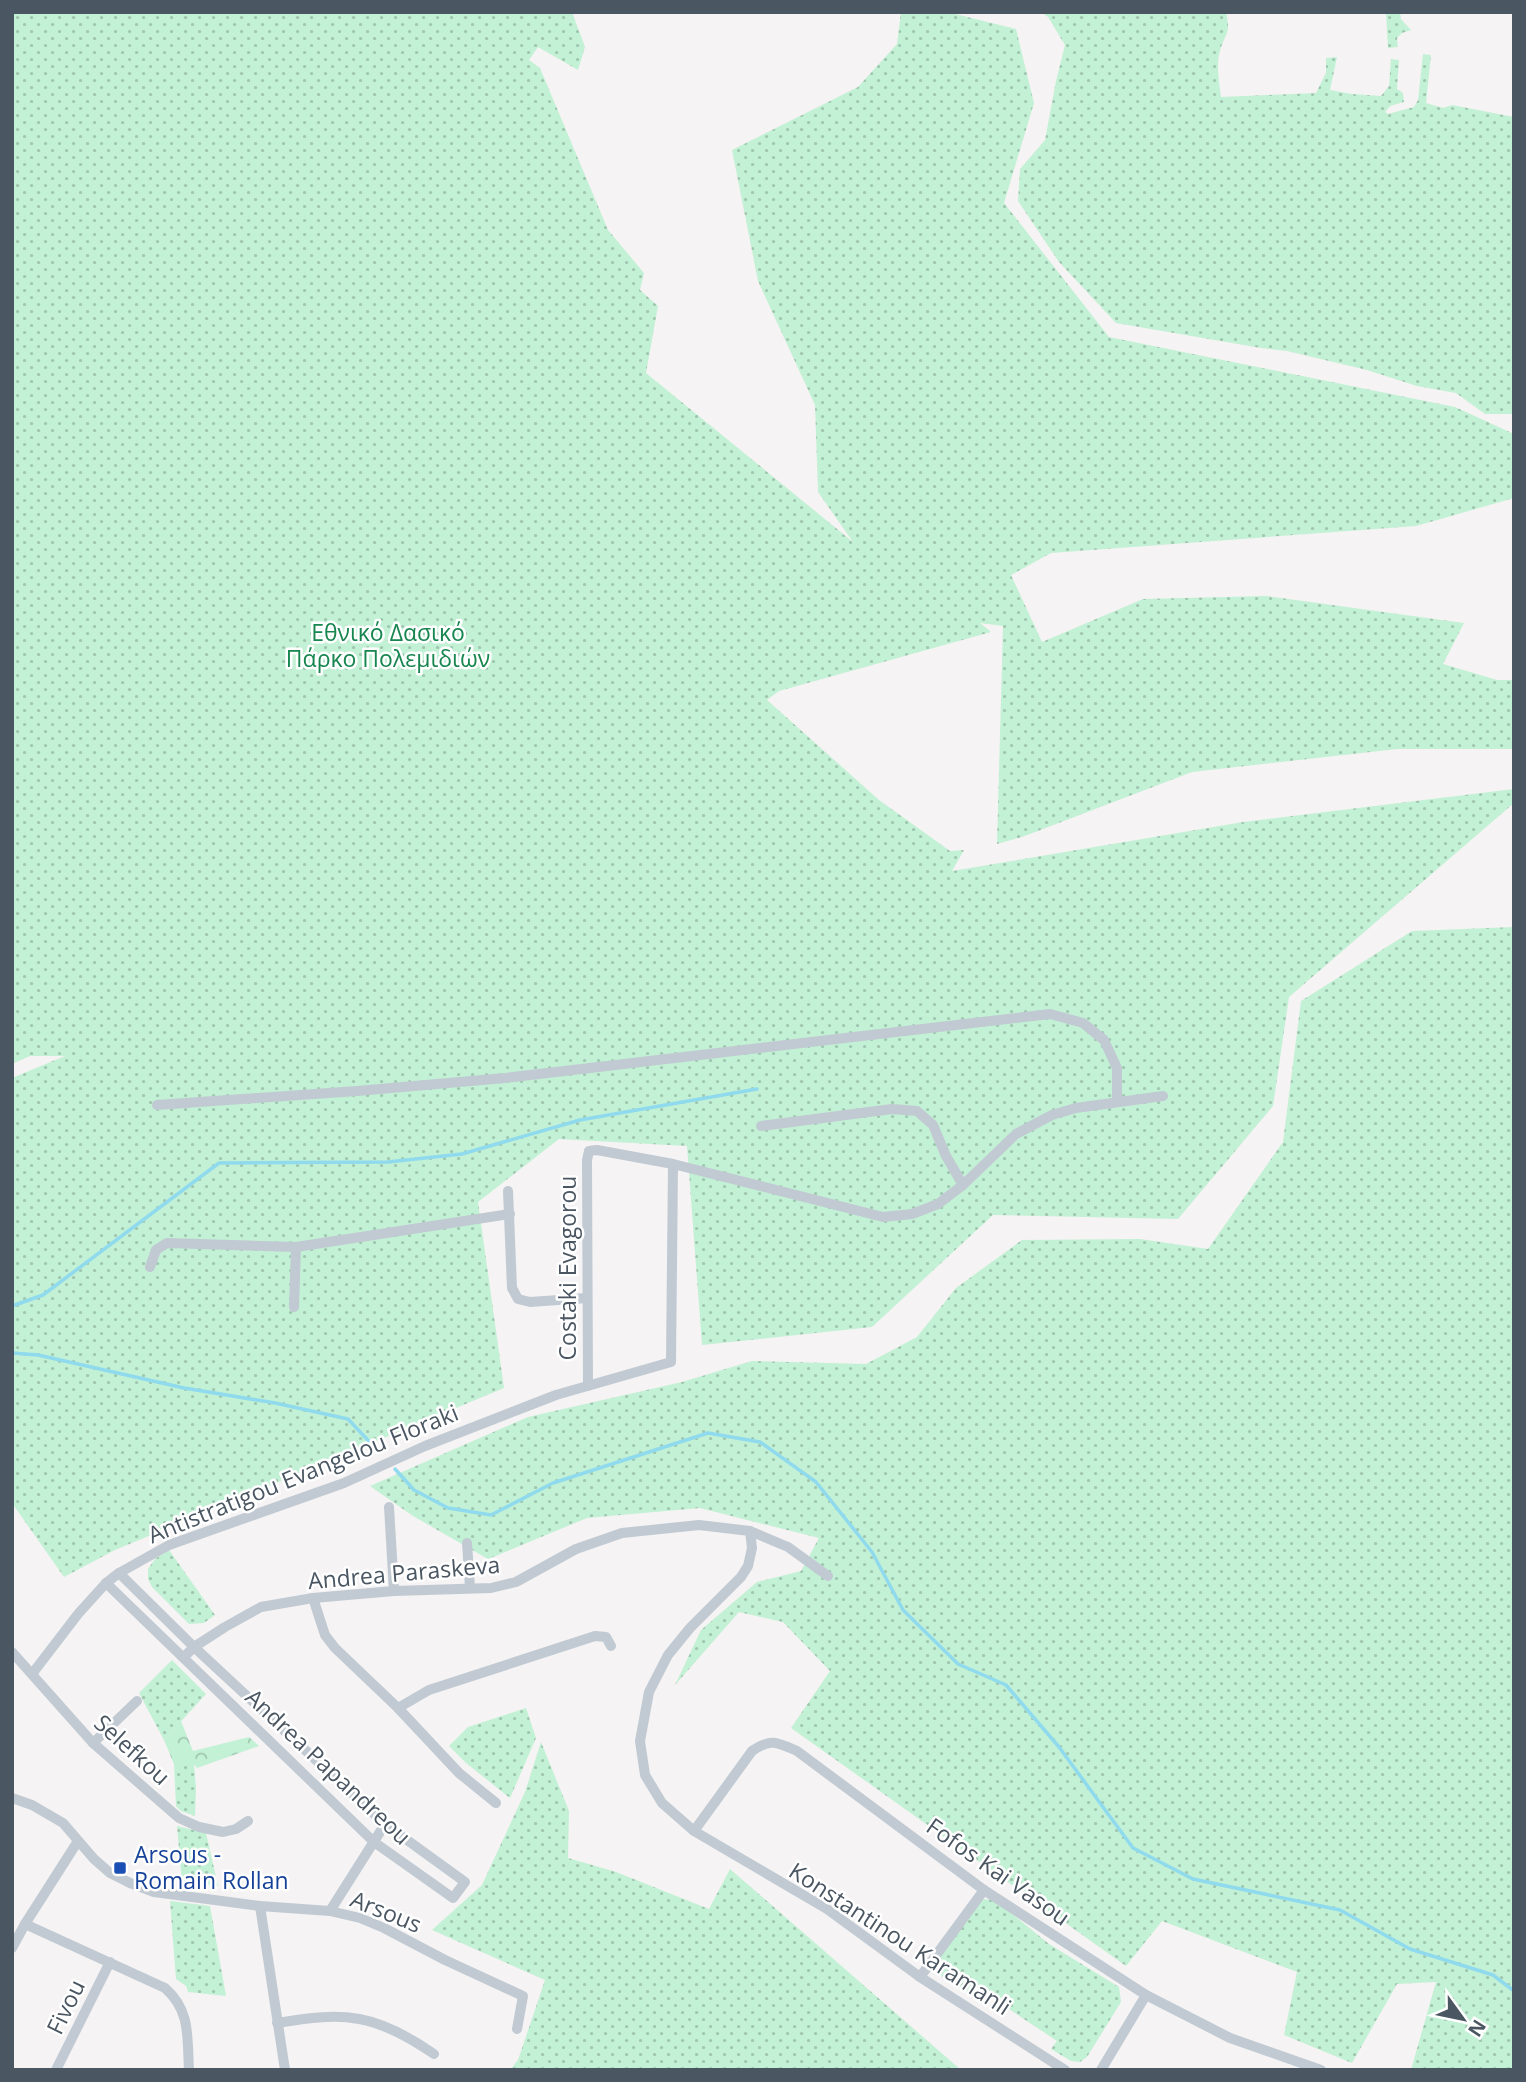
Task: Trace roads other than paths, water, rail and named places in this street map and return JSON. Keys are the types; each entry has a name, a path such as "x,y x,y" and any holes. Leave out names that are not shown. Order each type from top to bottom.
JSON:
{"street":[{"path":"157,1105 505,1078 1050,1014 1083,1023 1104,1040 1117,1068 1117,1101"},
{"path":"673,1164 883,1217 912,1214 939,1205 1016,1135 1052,1115 1076,1108 1163,1096"},
{"path":"761,1126 891,1109 917,1111 933,1125 946,1156 963,1185"},
{"name":"Costaki Evagorou","path":"588,1386 589,1151 597,1150 673,1164"},
{"name":"Antistratigou Evangelou Floraki","path":"32,1674 78,1614 106,1583 170,1544 344,1483 425,1446 556,1395 671,1362 673,1164"},
{"path":"508,1191 512,1287 518,1298 530,1301 587,1298"},
{"path":"150,1268 156,1250 167,1243 296,1247 510,1214"},
{"path":"294,1307 296,1247"},
{"path":"389,1507 394,1591"},
{"name":"Andrea Paraskeva","path":"184,1657 230,1623 261,1607 313,1598 394,1591 491,1588 516,1582 576,1549 622,1533 699,1525 750,1531 788,1546 828,1576"},
{"name":"Konstantinou Karamanli","path":"750,1531 752,1548 748,1566 741,1577 667,1655 649,1692 640,1741 645,1776 662,1803 694,1831 827,1909 920,1977 1065,2070"},
{"path":"467,1543 470,1588"},
{"name":"Andrea Papandreou","path":"106,1583 374,1842 453,1898 465,1882 385,1824 194,1647 119,1573"},
{"path":"313,1598 325,1635 335,1648 398,1708 459,1773 496,1803"},
{"path":"398,1708 429,1690 595,1636 607,1637 611,1646"},
{"name":"Selefkou","path":"12,1653 93,1743 179,1818 199,1827 223,1832 236,1829 248,1821"},
{"path":"93,1743 136,1701"},
{"name":"Fofos Kai Vasou","path":"694,1831 752,1751 765,1742 779,1743 797,1751 984,1890 1146,1995 1230,2038 1321,2070"},
{"name":"Arsous","path":"12,1798 32,1805 63,1824 110,1873 154,1892 260,1906 330,1911 360,1918 384,1928 523,1996 517,2029"},
{"path":"330,1911 385,1824"},
{"path":"12,1948 78,1840"},
{"path":"920,1977 984,1890"},
{"path":"260,1906 285,2070"},
{"path":"25,1924 165,1988 177,1998 184,2013 189,2070"},
{"name":"Fivou","path":"56,2070 110,1962"},
{"path":"1101,2070 1146,1995"},
{"path":"277,2024 317,2016 369,2020 393,2029 433,2054"}],"waterway":[{"path":"12,1306 43,1295 219,1163 388,1162 462,1154 580,1120 757,1089"},
{"path":"12,1353 38,1355 184,1388 275,1403 348,1419 378,1451"},
{"path":"395,1469 414,1490 448,1508 491,1515 553,1483 708,1433 760,1442 816,1482 872,1552 903,1610 958,1664 1006,1685 1059,1747 1133,1848 1193,1879 1340,1910 1410,1949 1493,1975 1514,1991"}],"place":[{"name":"Arsous - Romain Rollan","path":"120,1868"}],"park label":[{"name":"Εθνικό Δασικό Πάρκο Πολεμιδιών","path":"388,646"}]}
